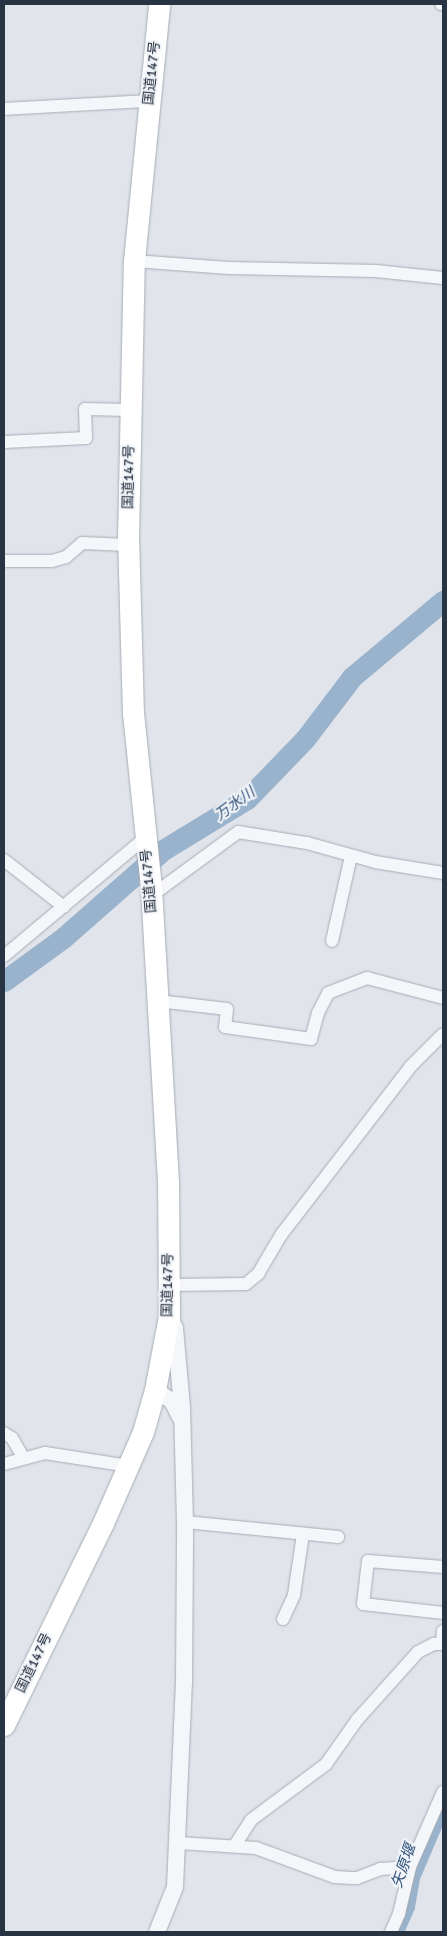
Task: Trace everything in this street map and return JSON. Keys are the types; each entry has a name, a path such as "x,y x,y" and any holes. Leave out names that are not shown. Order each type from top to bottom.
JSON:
{"highway":[{"name":"国道147号","path":"4,1725 129,1466 155,1390 169,1316 168,1182 151,891 133,714 128,545 134,261 148,101 159,4"}],"street":[{"path":"4,109 148,101"},
{"path":"134,261 229,268 376,271 443,278"},
{"path":"4,442 86,438 85,409 130,410"},
{"path":"4,561 52,561 66,556 82,543 128,545"},
{"path":"151,891 238,832 308,843 351,856 443,873"},
{"path":"4,956 146,841"},
{"path":"332,941 351,856"},
{"path":"4,860 64,907"},
{"path":"158,1001 227,1009 225,1027 311,1039 318,1013 328,993 367,978 443,998"},
{"path":"170,1286 246,1284 258,1274 281,1235 411,1066 443,1034"},
{"path":"157,1932 174,1887 179,1843 185,1522 175,1328 169,1316"},
{"path":"155,1390 172,1401 180,1416"},
{"path":"4,1433 12,1438 23,1457"},
{"path":"4,1464 23,1457 45,1453 129,1466"},
{"path":"185,1522 338,1537"},
{"path":"283,1619 294,1595 303,1534"},
{"path":"443,1567 368,1561 363,1604 443,1613"},
{"path":"235,1845 251,1820 326,1764 357,1720 418,1652 434,1644 443,1644 443,1631"},
{"path":"390,1932 399,1914 410,1866 443,1792"},
{"path":"179,1843 235,1845 256,1848 335,1877 357,1878 380,1869 410,1866"}],"waterway":[{"name":"万水川","path":"4,981 63,938 163,850 247,799 305,739 352,677 443,601"},
{"name":"矢原堰","path":"398,1932 409,1907 414,1878 443,1810"}]}
